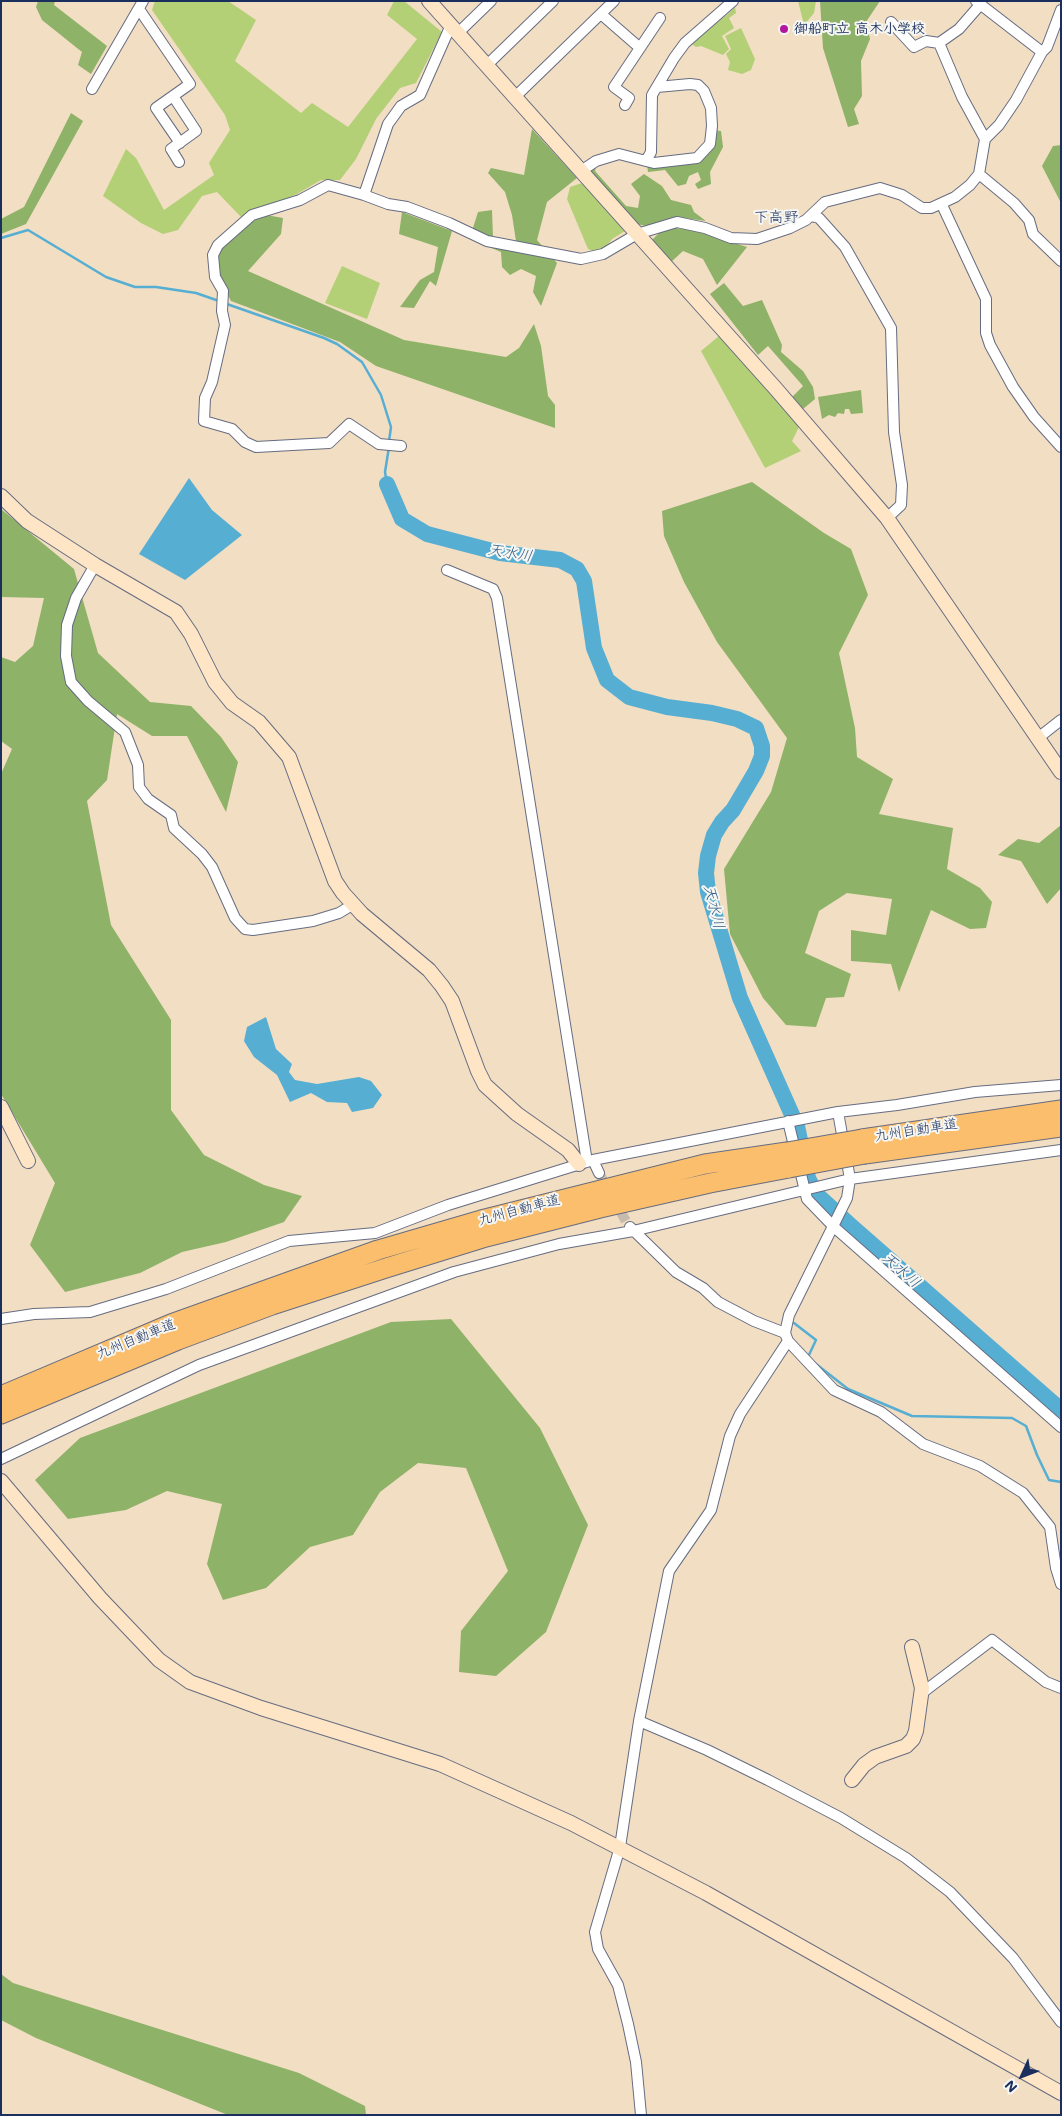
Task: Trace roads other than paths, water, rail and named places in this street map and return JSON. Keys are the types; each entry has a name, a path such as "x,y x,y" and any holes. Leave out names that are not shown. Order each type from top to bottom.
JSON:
{"highway":[{"name":"九州自動車道","path":"1,1414 178,1340 272,1305 486,1237 710,1183 788,1160 1061,1110"},
{"name":"九州自動車道","path":"864,1147 1061,1127"},
{"name":"九州自動車道","path":"1,1396 171,1324 378,1250 481,1220 677,1170 705,1164 788,1160"}],"street":[{"path":"429,1 516,96 887,518 1061,772"},
{"path":"364,195 388,124 400,106 420,95 455,29 492,1"},
{"path":"487,64 553,1"},
{"path":"516,96 614,1"},
{"path":"646,161 651,152 652,95 685,44 733,1"},
{"path":"891,22 914,47 926,41 939,43 959,29 977,4 1042,52"},
{"path":"92,89 141,5 190,84 156,108 180,142"},
{"path":"401,446 379,444 349,424 329,443 256,446 245,442 232,429 204,421 205,398 212,382 225,325 222,311 223,291 214,277 212,264 214,255 218,245 252,215 300,200 328,185 388,204 407,207 449,223 487,242 581,260 603,254 637,234 677,222 705,228 732,238 751,240 790,228 811,216 825,202 880,188 902,195 922,208 942,205 963,191 979,174 986,139 999,125 1016,100 1050,40 1061,10"},
{"path":"601,14 640,48"},
{"path":"624,105 630,98 614,87 660,18"},
{"path":"939,43 962,97 986,139"},
{"path":"581,170 596,161 619,154 654,163 697,158 710,144 711,108 704,90 698,85 690,84 657,86"},
{"path":"173,96 196,131 171,149 179,162"},
{"path":"979,174 1014,203 1029,220 1033,234 1061,261"},
{"path":"942,205 986,299 986,333 990,345 1013,387 1034,418 1061,447"},
{"path":"811,216 819,218 845,247 891,328 894,432 902,485 901,505 887,518"},
{"path":"1,496 27,521 94,565 176,612 191,634 215,682 232,703 259,722 281,745 295,770 335,881 352,904 428,970 442,986 452,1002 485,1085 517,1114 587,1162 599,1173"},
{"path":"94,565 76,598 67,625 66,656 71,682 88,701 125,732 138,764 139,787 148,799 172,815 174,828 202,854 212,868 235,918 245,929 253,930 313,921 339,912 352,904"},
{"path":"447,570 493,590 497,598 587,1162"},
{"path":"1038,738 1061,720"},
{"path":"1,1319 34,1314 90,1312 166,1289 289,1241 375,1233 448,1205 587,1162 788,1120 838,1112 897,1106 975,1092 1061,1085"},
{"path":"1,1107 28,1161"},
{"path":"641,2115 636,2062 628,2024 618,1985 598,1949 595,1932 620,1847 639,1721 669,1571 711,1510 730,1436 740,1414 786,1337 789,1315 847,1198 850,1179 838,1112"},
{"path":"788,1120 807,1200 834,1227 1061,1426"},
{"path":"1,1458 200,1365 454,1272 559,1244 805,1188 850,1179 1061,1150"},
{"path":"630,1228 676,1272 703,1288 718,1302 786,1337 834,1390 881,1412 923,1444 980,1466 1023,1493 1057,1537 1056,1568 1061,1584"},
{"path":"1,1481 100,1598 159,1660 190,1682 261,1708 440,1764 620,1847 1061,2093"},
{"path":"922,1693 992,1640 1046,1682 1061,1688"},
{"path":"852,1780 875,1757 906,1746 913,1739 922,1693 912,1647"},
{"path":"639,1721 707,1750 768,1780 841,1818 906,1858 950,1892 1013,1958 1061,2022"}],"water":[{"path":"189,478 212,510 242,535 185,580 139,554"},
{"path":"266,1017 276,1049 292,1064 289,1072 295,1080 317,1084 359,1077 371,1081 382,1095 373,1108 352,1112 347,1103 327,1102 311,1093 290,1102 277,1075 254,1057 244,1041 247,1027"}],"waterway":[{"path":"1,238 28,230 106,277 135,287 156,287 196,293 219,301"},
{"path":"224,303 324,338 337,344 362,362 381,395 391,427 389,441"},
{"path":"387,484 385,472 389,447"},
{"name":"天水川","path":"387,484 402,519 427,534 500,553 560,560 577,569 584,581 594,648 607,680 629,697 667,707 712,713 737,719 756,728 762,746 762,756 756,771 733,810 714,835 708,856 706,873 708,892 740,998 797,1126 808,1178 816,1194 1061,1410"},
{"path":"794,1323 816,1340 808,1357"},
{"path":"816,1364 848,1389 912,1416 1012,1418 1026,1426 1049,1480 1061,1482"}],"tunnel":[{"path":"599,1173 628,1225"}],"place":[{"name":"御船町立 高木小学校","path":"784,29"}],"district":[{"name":"下高野","path":"776,217"}]}
